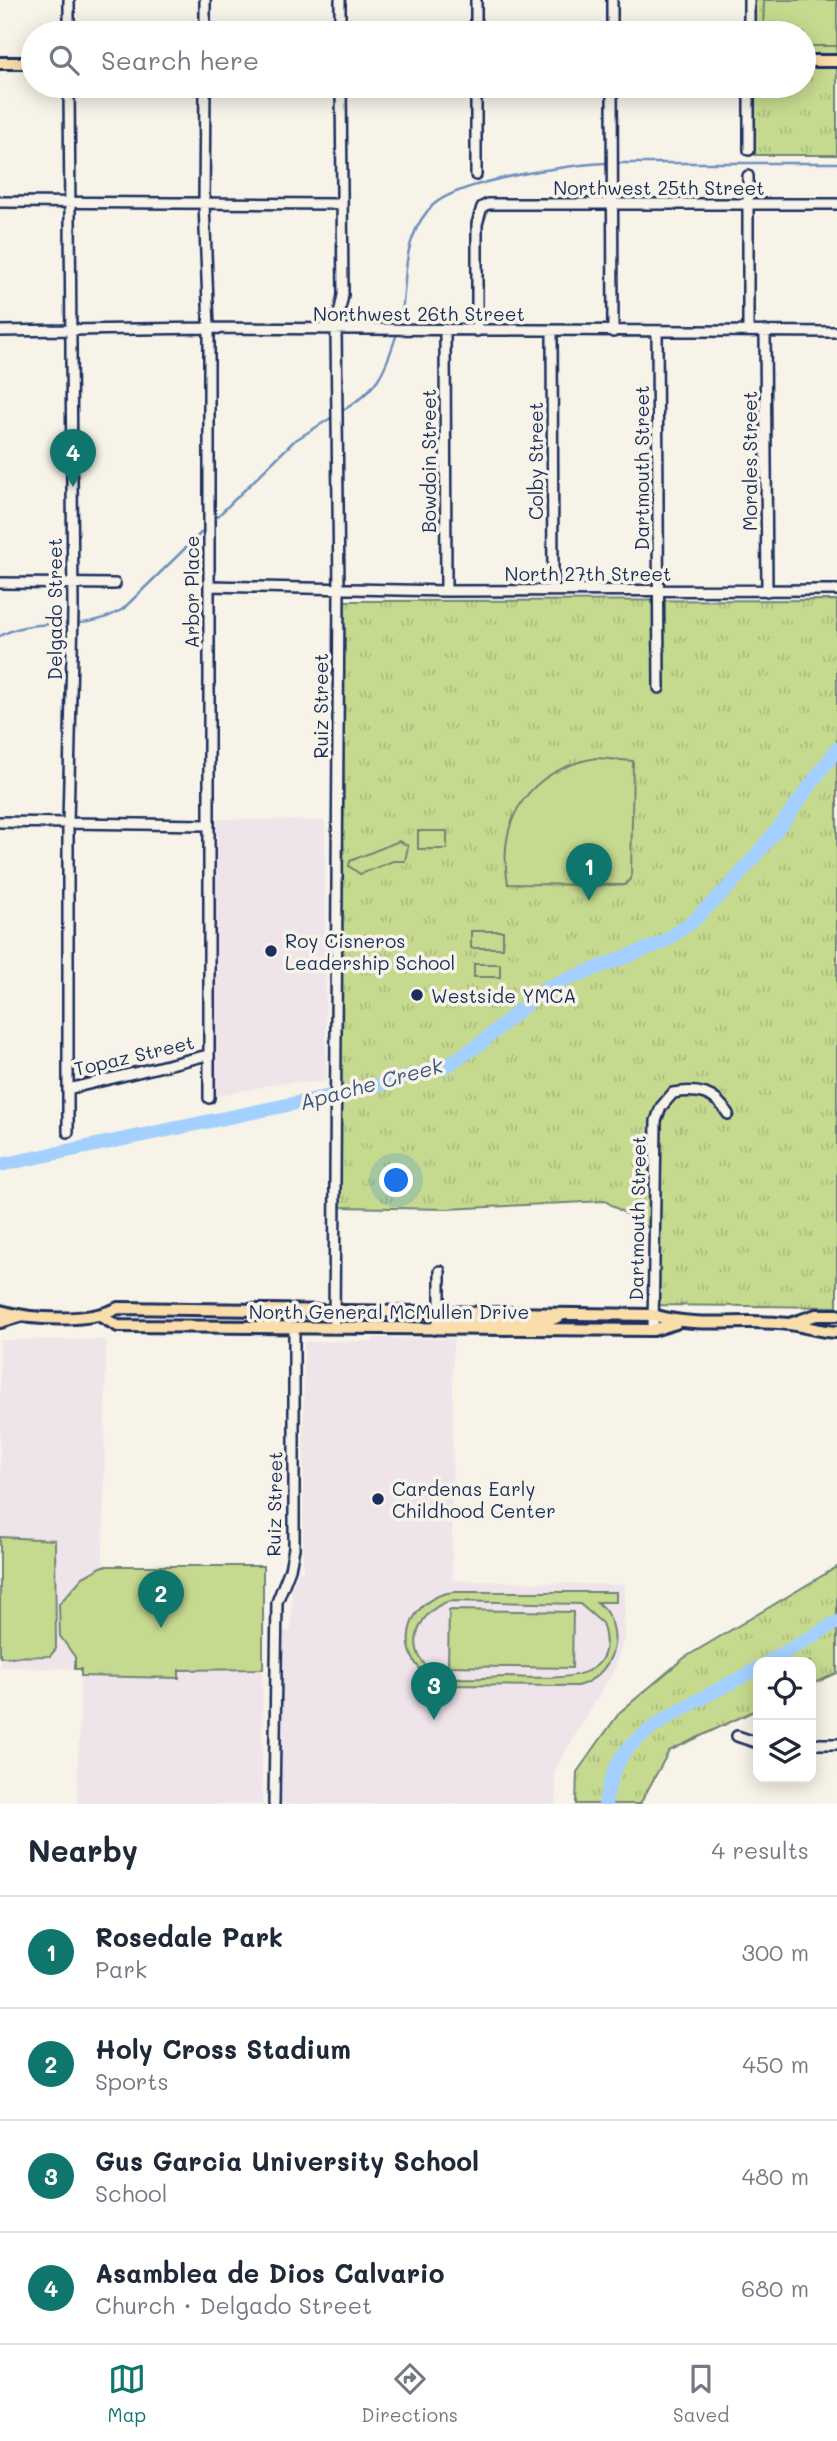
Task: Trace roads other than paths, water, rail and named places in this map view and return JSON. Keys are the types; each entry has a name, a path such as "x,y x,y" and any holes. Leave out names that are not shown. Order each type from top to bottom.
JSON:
{"main road":[{"path":"816,61 837,61"},
{"path":"0,63 21,63"},
{"name":"North General McMullen Drive","path":"0,1322 20,1317 102,1317 118,1308 569,1313 653,1315 677,1322 790,1324 815,1331 837,1332"},
{"name":"North General McMullen Drive","path":"0,1311 20,1317"},
{"path":"434,1329 439,1321 545,1322 569,1313"},
{"name":"North General McMullen Drive","path":"790,1324 816,1315 837,1315"},
{"name":"North General McMullen Drive","path":"102,1317 118,1326 434,1329 653,1330 677,1322"}],"street":[{"path":"68,21 69,0"},
{"path":"205,0 205,21"},
{"path":"340,0 340,21"},
{"path":"476,0 476,21"},
{"path":"612,0 612,21"},
{"path":"748,21 749,0"},
{"name":"Delgado Street","path":"68,1132 68,823 72,636 69,98"},
{"name":"Arbor Place","path":"205,98 204,204 209,328 209,1098"},
{"name":"Ruiz Street","path":"334,1328 338,588 336,330 343,295 341,98"},
{"path":"476,98 476,175"},
{"path":"612,98 613,332"},
{"path":"749,98 749,150"},
{"path":"748,176 748,330"},
{"path":"0,202 341,204"},
{"name":"Northwest 25th Street","path":"477,331 477,223 482,207 488,204 837,204"},
{"name":"Northwest 26th Street","path":"0,331 209,328 837,332"},
{"name":"Bowdoin Street","path":"445,331 446,591"},
{"name":"Colby Street","path":"552,331 553,590"},
{"name":"Dartmouth Street","path":"657,331 659,688"},
{"name":"Morales Street","path":"765,331 767,591"},
{"path":"0,583 115,584"},
{"name":"North 27th Street","path":"209,586 446,591 837,590"},
{"path":"0,822 207,825"},
{"name":"Topaz Street","path":"68,1089 208,1055"},
{"name":"Dartmouth Street","path":"653,1330 656,1121 661,1107 673,1093 695,1090 720,1100 728,1114"},
{"path":"440,1271 440,1312"},
{"name":"Ruiz Street","path":"274,1804 277,1602 290,1569 294,1548 294,1327"},
{"path":"737,1736 753,1741"},
{"path":"816,1744 837,1744"}],"waterway":[{"path":"399,326 410,248 419,224 433,205 447,196 491,181 569,166 609,163"},
{"path":"616,163 837,163"},
{"path":"340,412 363,396 378,379 397,333"},
{"path":"213,521 294,441 334,416"},
{"path":"0,636 31,626 92,621 123,609 206,528"},
{"name":"Apache Creek","path":"0,1165 364,1089 446,1066 480,1044 545,988 664,942 693,921 730,886 784,821 837,749"},
{"path":"777,1657 837,1622"},
{"path":"605,1804 617,1764 635,1741 687,1706 753,1671"}],"place":[{"name":"Asamblea de Dios Calvario","path":"73,487"},
{"name":"Rosedale Park","path":"589,901"},
{"name":"Roy Cisneros Leadership School","path":"271,951"},
{"name":"Westside YMCA","path":"417,995"},
{"name":"Cardenas Early Childhood Center","path":"378,1499"},
{"name":"Holy Cross Stadium","path":"161,1628"},
{"name":"Gus Garcia University School","path":"434,1720"}]}
